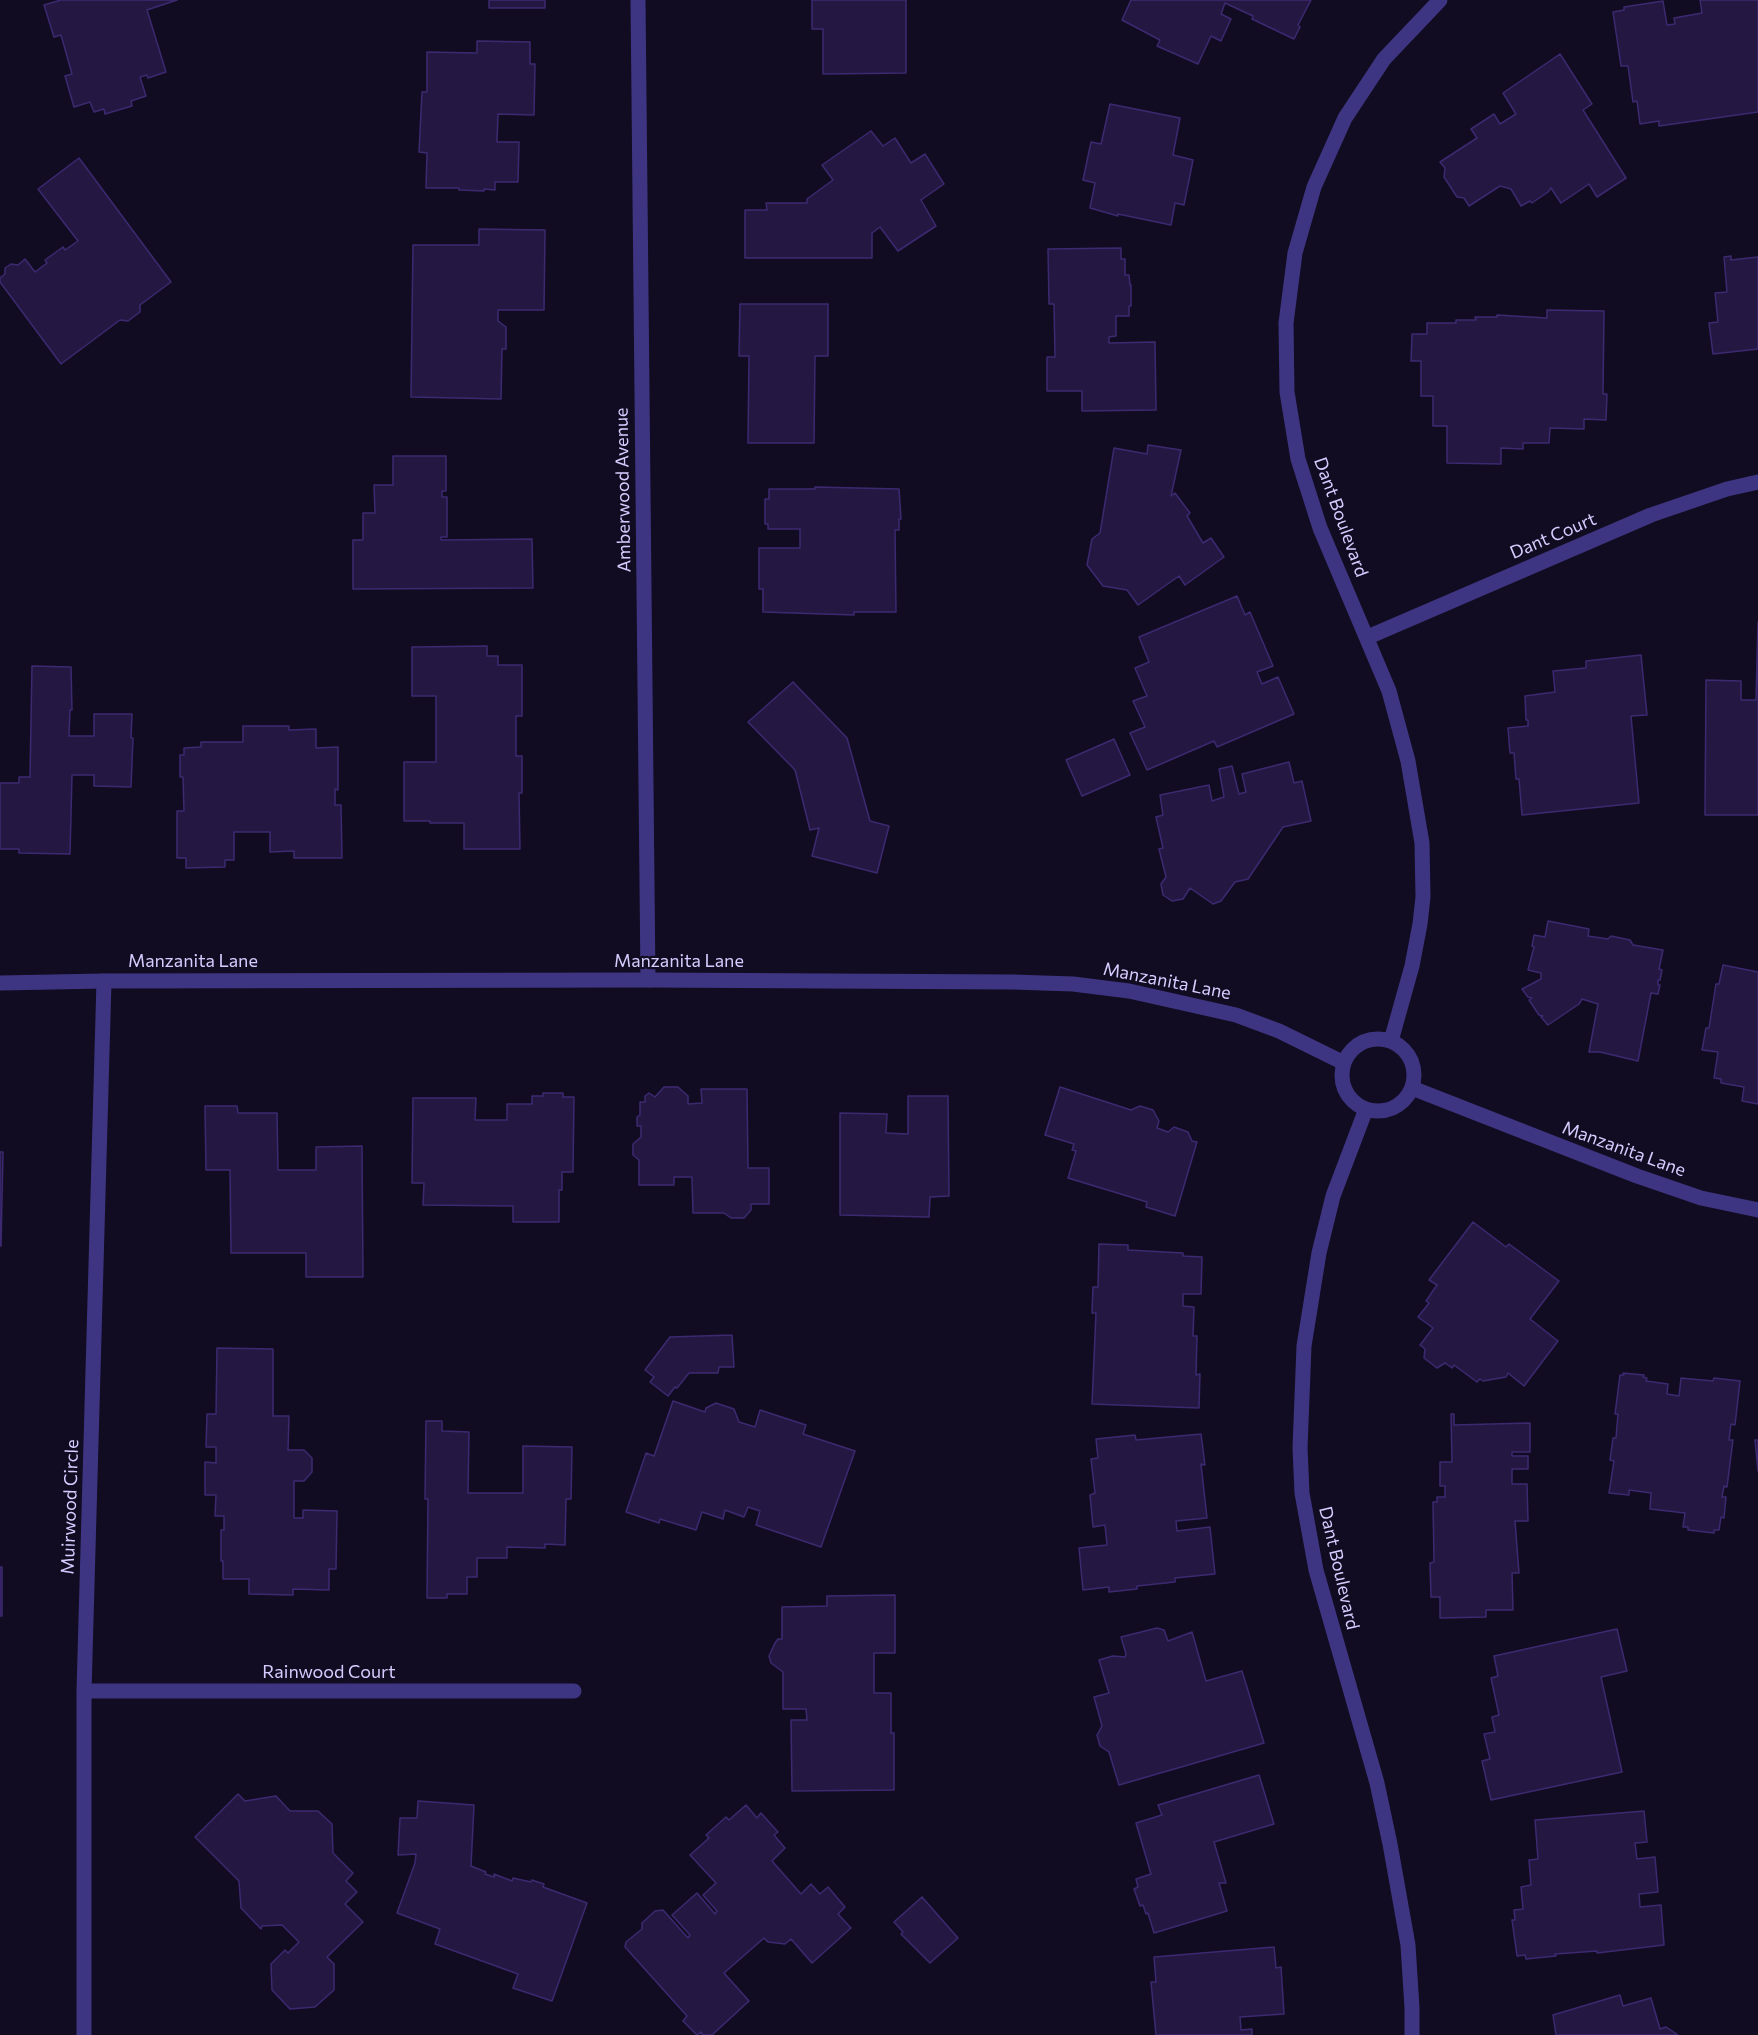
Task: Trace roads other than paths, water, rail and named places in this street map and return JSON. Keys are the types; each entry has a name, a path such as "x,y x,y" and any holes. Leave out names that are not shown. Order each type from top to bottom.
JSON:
{"street":[{"name":"Amberwood Avenue","path":"638,0 648,980"},
{"name":"Dant Boulevard","path":"1391,1041 1412,966 1424,897 1422,843 1416,797 1389,691 1320,528 1298,459 1287,392 1286,323 1295,254 1314,187 1345,118 1384,59 1440,0"},
{"name":"Dant Court","path":"1368,638 1652,515 1727,489 1758,482"},
{"name":"Manzanita Lane","path":"0,983 648,980 1073,984 1129,991 1236,1015 1280,1031 1344,1063"},
{"name":"Muirwood Circle","path":"84,2035 84,1691 104,981"},
{"path":"1377,1039 1391,1041 1403,1049 1411,1060 1414,1074 1412,1088 1405,1100 1393,1108 1379,1111 1366,1109 1353,1102 1345,1090 1342,1076 1344,1063 1352,1050 1363,1042 1377,1039"},
{"name":"Manzanita Lane","path":"1412,1088 1636,1176 1701,1198 1758,1210"},
{"name":"Dant Boulevard","path":"1366,1109 1333,1196 1319,1252 1304,1347 1300,1448 1302,1493 1316,1570 1377,1783 1390,1844 1408,1945 1412,2035"},
{"name":"Rainwood Court","path":"84,1691 574,1691"}]}
